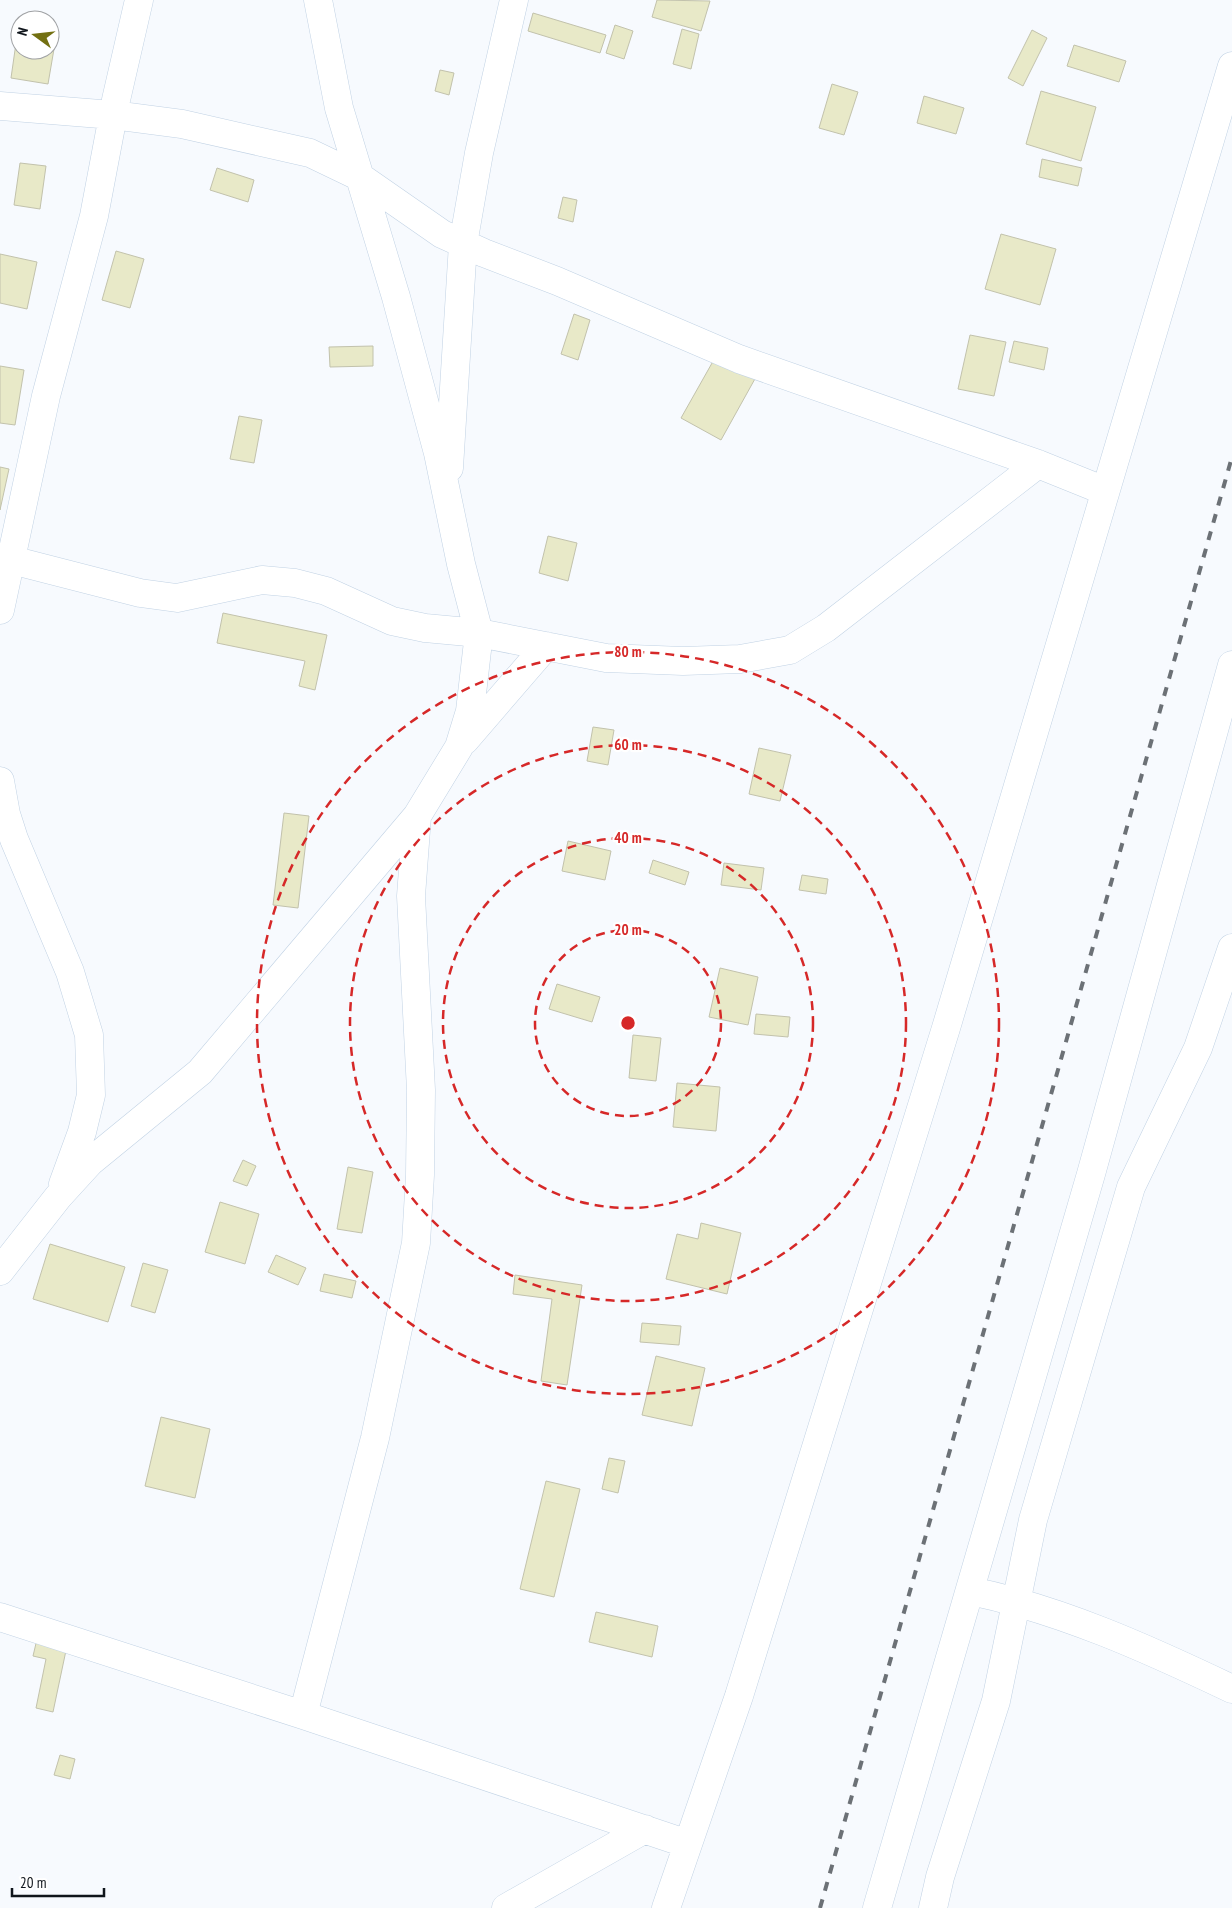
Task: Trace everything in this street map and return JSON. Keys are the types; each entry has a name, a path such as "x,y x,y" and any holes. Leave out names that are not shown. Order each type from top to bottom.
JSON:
{"street":[{"path":"0,610 5,558 94,216 113,115 139,0"},
{"path":"318,0 339,108 396,298 448,494 461,564 479,633 470,711 459,747"},
{"path":"448,494 463,244 479,153 514,0"},
{"path":"666,1908 739,1696 943,1037 1232,66"},
{"path":"0,106 113,115 182,124 310,153 360,177 442,234 463,244 557,281 739,359 1038,464 1105,491"},
{"path":"5,558 140,593 177,598 262,580 295,584 326,591 392,621 425,628 479,633 606,658 683,661 740,659 790,650 826,628 1038,464"},
{"path":"0,1271 58,1197 90,1162 200,1072 417,816 459,747 546,646"},
{"path":"877,1908 971,1591 1088,1184 1232,666"},
{"path":"0,781 6,814 14,839 70,972 89,1035 90,1096 82,1132 58,1197"},
{"path":"303,1715 375,1438 416,1243 420,1175 421,1090 411,896 417,816"},
{"path":"933,1908 940,1877 996,1701 1033,1520 1131,1187 1198,1048 1232,948"},
{"path":"971,1591 1016,1601 1155,1652 1232,1688"},
{"path":"0,1617 303,1715 688,1844"},
{"path":"506,1908 645,1829"}],"building":[{"path":"657,0 710,1 701,31 652,17"},
{"path":"533,13 606,35 600,53 528,31"},
{"path":"615,25 633,31 624,59 606,53"},
{"path":"682,29 699,34 691,69 673,64"},
{"path":"1032,30 1047,38 1023,86 1008,78"},
{"path":"1074,45 1126,61 1119,82 1067,66"},
{"path":"14,60 52,60 48,84 11,78"},
{"path":"440,70 454,73 449,95 435,91"},
{"path":"832,84 858,92 844,135 819,128"},
{"path":"1041,91 1096,107 1081,161 1026,144"},
{"path":"924,96 964,108 956,134 917,123"},
{"path":"1042,159 1082,168 1078,186 1039,177"},
{"path":"20,163 46,166 40,209 14,205"},
{"path":"217,168 254,180 248,202 210,190"},
{"path":"563,197 577,200 573,222 558,218"},
{"path":"1001,234 1056,249 1040,305 985,289"},
{"path":"116,251 144,259 130,308 102,300"},
{"path":"0,254 37,262 27,309 0,303"},
{"path":"574,314 590,320 578,360 561,354"},
{"path":"970,335 1006,342 994,396 958,389"},
{"path":"1014,341 1048,348 1044,370 1009,362"},
{"path":"373,346 373,366 330,367 329,347"},
{"path":"716,356 756,377 721,440 681,418"},
{"path":"0,366 24,370 15,425 0,423"},
{"path":"239,416 262,420 254,463 230,459"},
{"path":"0,467 9,469 0,510"},
{"path":"548,536 577,543 568,581 539,573"},
{"path":"223,613 327,635 315,690 299,686 305,661 217,643"},
{"path":"593,727 614,730 608,765 587,761"},
{"path":"759,748 791,755 780,801 749,794"},
{"path":"284,813 309,816 298,908 273,905"},
{"path":"568,841 611,851 605,880 562,871"},
{"path":"653,860 689,872 685,885 649,873"},
{"path":"724,863 764,868 761,890 721,885"},
{"path":"802,875 828,879 826,894 799,890"},
{"path":"720,968 758,977 748,1025 709,1017"},
{"path":"557,984 600,997 592,1022 549,1009"},
{"path":"756,1014 790,1017 788,1037 754,1034"},
{"path":"633,1035 661,1038 656,1081 629,1078"},
{"path":"677,1083 720,1087 716,1131 673,1127"},
{"path":"243,1160 256,1166 247,1186 233,1181"},
{"path":"348,1167 373,1172 362,1233 337,1229"},
{"path":"220,1202 259,1214 245,1264 205,1252"},
{"path":"701,1223 741,1233 727,1294 666,1279 677,1234 698,1239"},
{"path":"50,1244 125,1267 108,1322 33,1299"},
{"path":"276,1255 306,1268 298,1285 268,1272"},
{"path":"143,1263 168,1270 155,1313 131,1306"},
{"path":"324,1274 356,1281 352,1298 320,1291"},
{"path":"515,1275 582,1285 567,1385 541,1381 552,1299 513,1294"},
{"path":"642,1323 681,1326 679,1345 640,1342"},
{"path":"656,1356 705,1368 692,1426 642,1415"},
{"path":"161,1417 210,1429 195,1498 145,1486"},
{"path":"609,1458 625,1461 618,1493 602,1489"},
{"path":"546,1481 580,1489 554,1597 520,1589"},
{"path":"596,1612 658,1626 652,1657 589,1642"},
{"path":"38,1635 68,1641 53,1712 36,1708 46,1659 33,1656"},
{"path":"60,1755 75,1759 70,1779 54,1775"}],"railway":[{"path":"820,1908 1232,457"}]}
